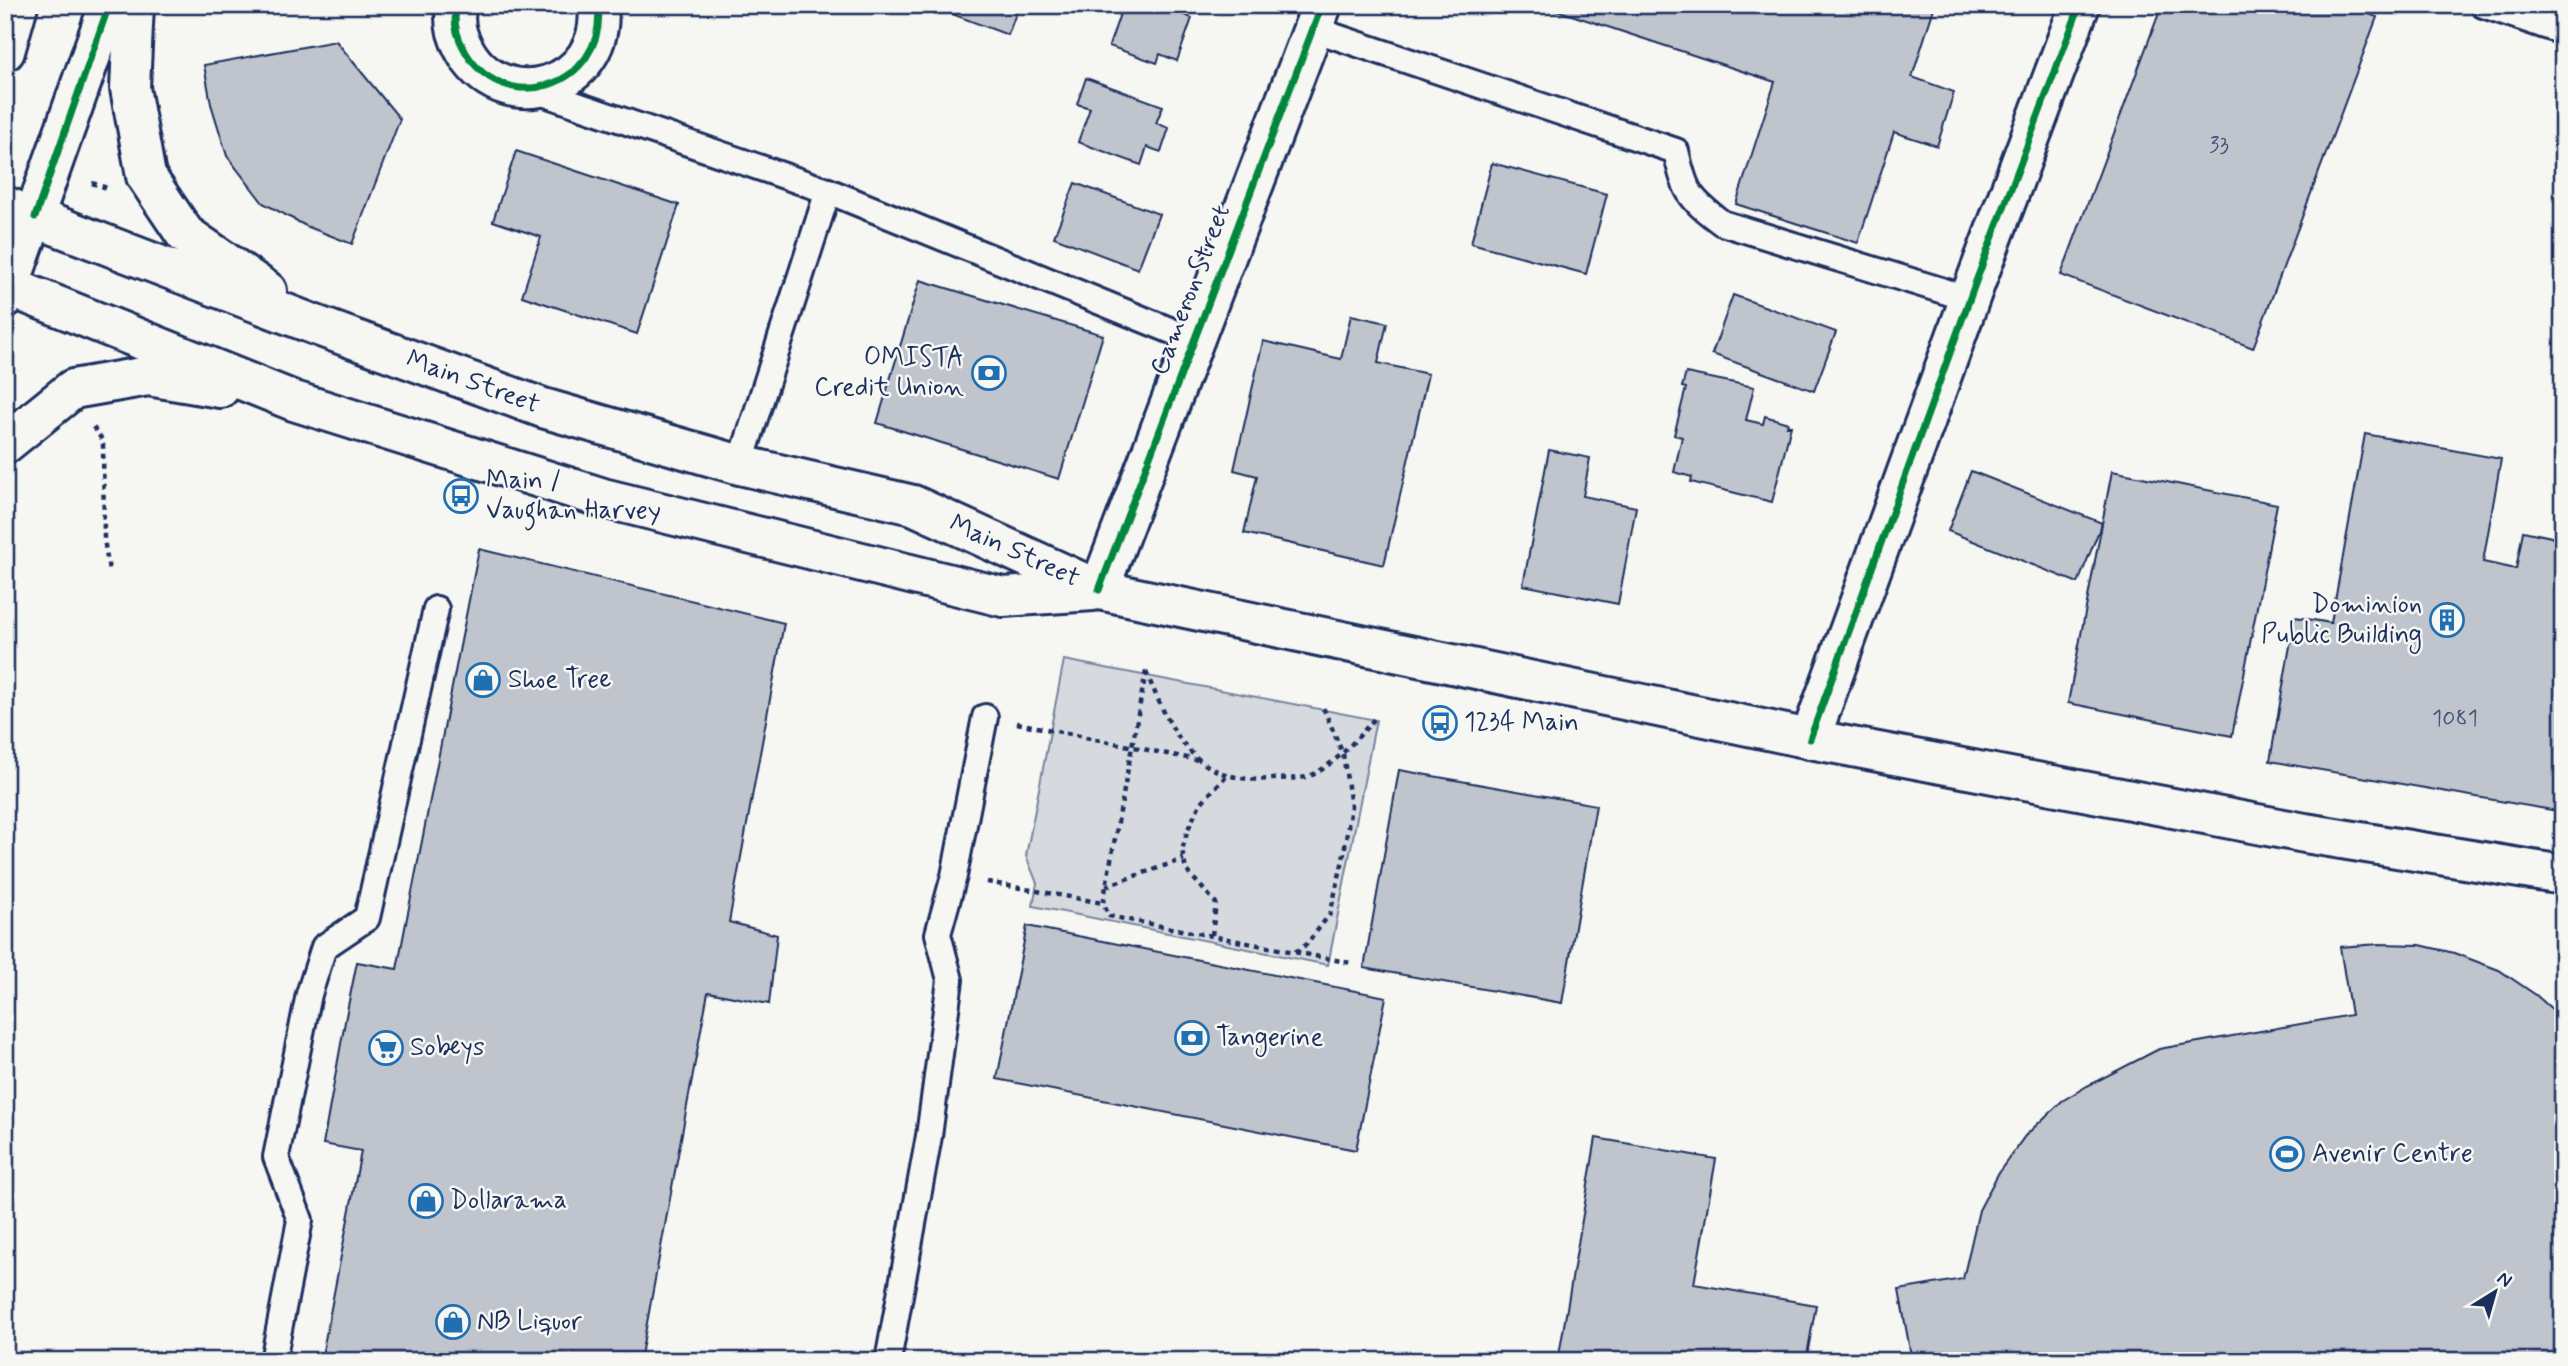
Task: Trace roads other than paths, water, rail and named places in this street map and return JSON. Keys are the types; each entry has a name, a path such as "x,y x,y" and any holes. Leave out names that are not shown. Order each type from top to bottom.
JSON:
{"main road":[{"path":"5,51 18,5"},
{"path":"7,290 20,211 109,5"},
{"path":"134,5 130,88 146,176 185,234 318,326"},
{"path":"457,5 455,14 458,38 469,59 485,76 507,86 531,89 554,84 575,71 590,52 598,31 598,5"},
{"path":"1810,740 2080,5"},
{"name":"Cameron Street","path":"1099,590 1318,17"},
{"name":"Main Street","path":"20,211 318,326 543,408 740,465 913,505 1099,590"},
{"name":"Main Street","path":"7,290 293,401 603,498 1003,597 1099,590"},
{"path":"5,444 73,389 149,376 293,401"},
{"path":"1099,590 1810,740 2305,833 2563,875"}],"lane":[{"path":"2483,5 2563,32"},
{"path":"1318,17 1676,151 1684,186 1699,206 1722,223 1970,299"},
{"path":"531,89 828,191 1194,340"},
{"path":"740,465 828,191"},
{"path":"273,1361 300,1220 276,1157 309,994 324,947 367,918 436,609"},
{"path":"888,1361 929,1136 950,981 938,934 954,876 985,717"}],"place":[{"name":"OMISTA Credit Union","path":"989,373"},
{"name":"Main / Vaughan Harvey","path":"461,496"},
{"name":"Dominion Public Building","path":"2447,620"},
{"name":"Shoe Tree","path":"483,680"},
{"name":"1234 Main","path":"1440,723"},
{"name":"Tangerine","path":"1192,1038"},
{"name":"Sobeys","path":"386,1048"},
{"name":"Avenir Centre","path":"2287,1154"},
{"name":"Dollarama","path":"426,1201"},
{"name":"NB Liquor","path":"453,1322"}]}
